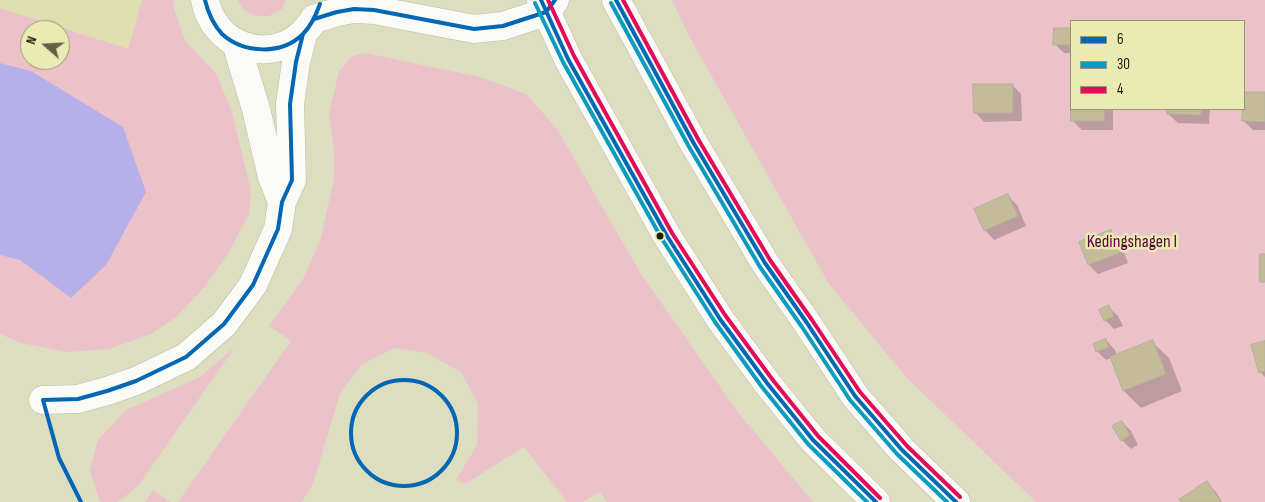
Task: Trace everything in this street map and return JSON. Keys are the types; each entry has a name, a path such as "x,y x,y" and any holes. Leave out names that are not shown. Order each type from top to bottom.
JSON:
{"main road":[{"path":"205,0 206,8 213,22 223,34 236,43 253,49 270,49 288,44 313,18 354,9 374,10 474,29 502,26 547,4 568,59 667,236 720,319 767,383 813,440 876,502"},
{"path":"616,0 693,142 765,263 855,396 902,450 956,502"},
{"path":"43,400 78,399 107,391 136,381 186,357 224,324 253,285 278,229 282,202 292,180 290,104 296,62 313,18"},
{"path":"236,43 256,109 272,176 282,202"}],"shaded area":[{"path":"0,0 142,0 128,50 70,31 70,20 37,20 0,8"},
{"path":"0,63 20,68 20,70 31,71 123,127 146,192 106,265 71,298 20,260 0,255"}],"green space":[{"path":"142,0 173,0 174,9 186,42 216,73 232,112 251,191 249,214 229,252 203,289 176,317 151,334 109,349 67,352 21,343 0,334 0,255 20,260 71,298 31,71 27,70 70,70 70,30 128,49"},
{"path":"238,0 286,0 282,9 269,16 255,16 244,10"},
{"name":"Kedingshagen I","path":"672,0 1265,0 1265,502 1036,502 906,377 829,284 689,36"},
{"path":"0,8 37,20 20,20 20,68 0,63"},
{"path":"365,53 480,77 526,94 557,129 641,274 737,411 813,502 607,502 600,492 583,502 567,502 524,447 465,484 456,480 477,445 478,404 461,372 427,353 394,348 361,365 340,394 313,484 302,502 178,502 291,341 269,326 303,279 320,241 334,179 334,152 329,113 339,71 352,56"},
{"path":"235,347 138,486 118,502 100,502 90,471 98,440 126,410 200,377"},
{"path":"153,490 170,502 145,502"}],"building":[{"path":"1054,28 1070,28 1070,45 1053,45"},
{"path":"973,84 1013,84 1013,113 974,113"},
{"path":"1245,92 1265,92 1265,122 1242,121 1243,110 1245,110"},
{"path":"1071,110 1105,110 1104,121 1071,121"},
{"path":"1167,110 1201,110 1201,115 1167,114"},
{"path":"1008,194 1018,216 984,231 974,209"},
{"path":"1111,230 1120,253 1088,265 1079,242"},
{"path":"1260,254 1265,254 1265,282 1260,282"},
{"path":"1109,305 1114,316 1104,321 1099,310"},
{"path":"1106,339 1109,347 1096,352 1093,344"},
{"path":"1153,340 1166,374 1123,391 1110,357"},
{"path":"1265,341 1265,371 1259,373 1251,345"},
{"path":"1122,421 1130,435 1121,441 1112,426"},
{"path":"1207,481 1221,502 1181,502 1179,500"}],"transit line":[{"name":"6","path":"205,0 211,18 222,34 231,41 241,45 263,49 285,46 303,34 315,16 320,4"},
{"name":"6","path":"541,0 568,59 667,236 720,319 767,383 813,440 876,502"},
{"name":"4","path":"548,0 574,56 672,233 725,315 772,379 818,436 880,498"},
{"name":"6","path":"314,19 354,9 374,10 474,29 503,26 546,12 555,0"},
{"name":"6","path":"616,0 693,142 765,263 855,396 902,450 956,502"},
{"name":"4","path":"623,0 698,139 770,260 860,392 907,446 960,497"},
{"name":"30","path":"535,3 563,62 662,239 715,322 762,387 808,444 867,502"},
{"name":"30","path":"611,3 688,145 760,267 850,400 897,454 947,502"},
{"name":"6","path":"81,502 59,458 43,400 78,399 107,391 136,381 186,357 224,324 253,285 278,229 282,202 292,180 290,104 296,62 303,34"},
{"name":"6","path":"404,380 424,384 441,396 453,413 457,433 453,453 441,470 424,482 404,486 384,482 367,470 355,453 351,433 355,413 367,396 384,384 404,380"}]}
